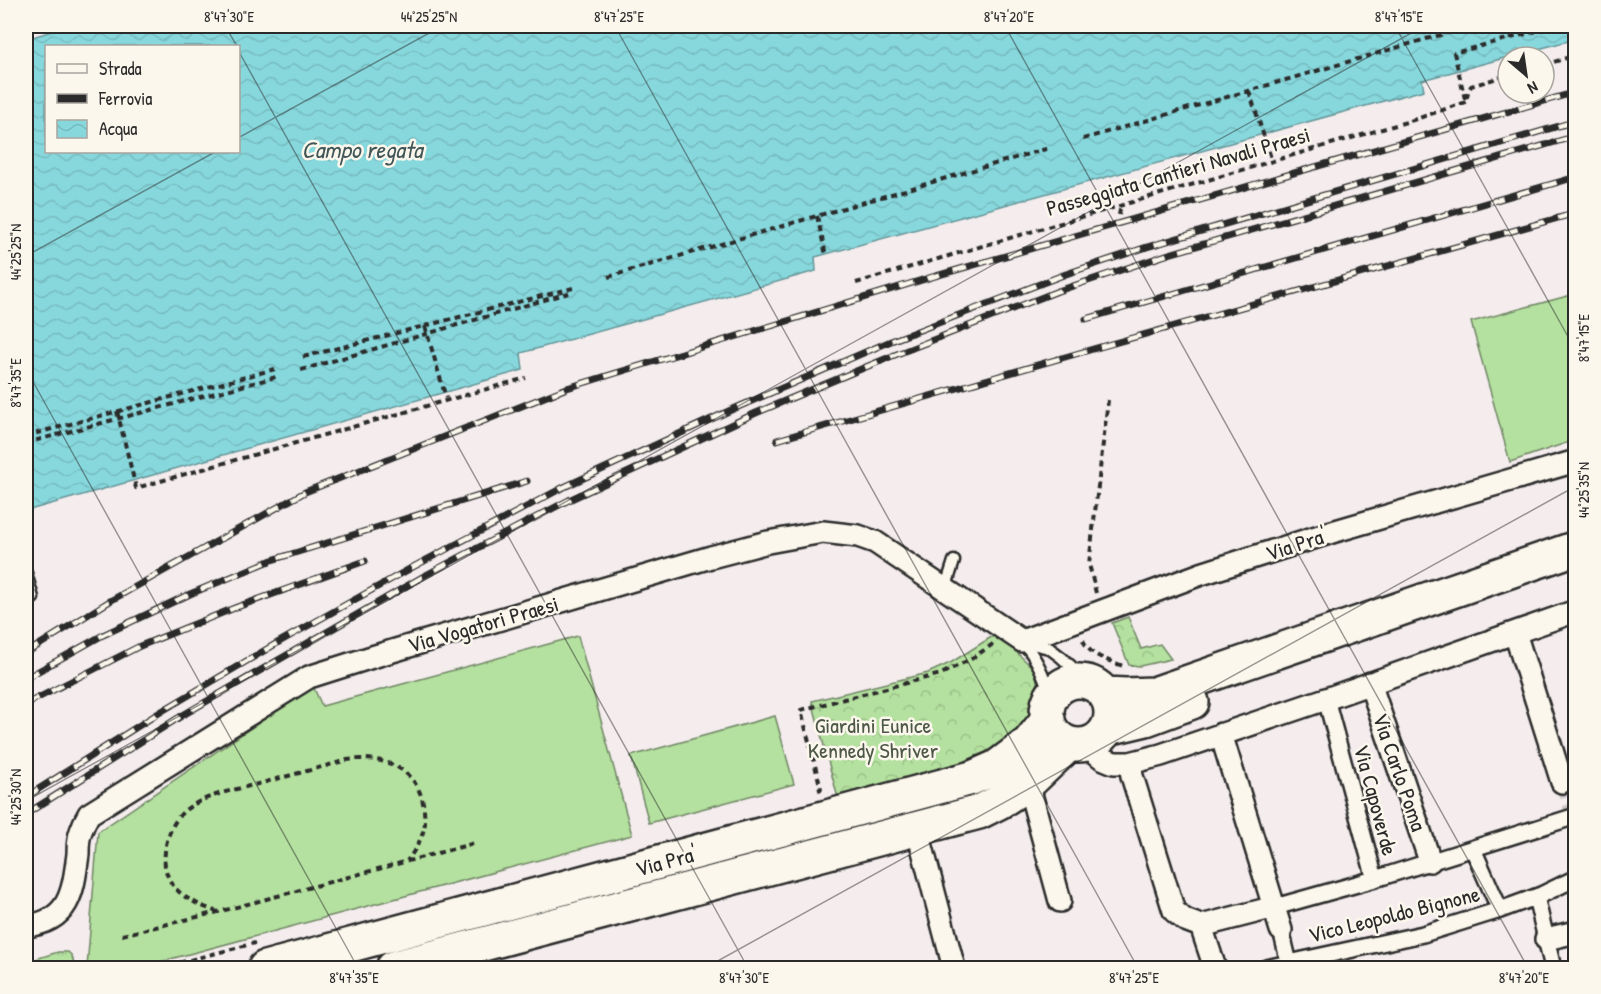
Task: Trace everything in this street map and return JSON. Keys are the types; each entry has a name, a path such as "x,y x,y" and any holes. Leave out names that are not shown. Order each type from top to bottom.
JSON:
{"main road":[{"path":"1575,548 1154,694 1125,695 1070,682 1056,690 1049,708 1050,727 1055,734 1075,744 1096,740 1108,728 1146,718 1575,572"},
{"path":"1096,688 1112,711 1108,728"},
{"name":"Via Pra'","path":"265,954 972,778 997,767 1029,743 1049,708"},
{"name":"Via Pra'","path":"393,969 462,958 979,812 1028,783 1075,744"}],"street":[{"name":"Via Pra'","path":"1014,636 1073,621 1201,574 1488,485 1575,461"},
{"name":"Via Vogatori Praesi","path":"26,926 44,923 61,911 71,896 80,832 89,814 309,677 711,557 768,542 823,532 858,536 875,542 1014,636"},
{"path":"1075,744 1086,745 1102,758 1114,763 1130,763 1161,755 1575,611"},
{"path":"1515,633 1562,782"},
{"name":"Via Carlo Poma","path":"1370,683 1430,861"},
{"name":"Via Capoverde","path":"1326,699 1375,879"},
{"path":"1221,734 1289,963"},
{"path":"1130,763 1174,911 1185,920 1201,926 1271,898 1375,879 1575,816"},
{"path":"1028,783 1060,901"},
{"path":"917,828 954,969"},
{"path":"1473,849 1500,910"},
{"name":"Vico Leopoldo Bignone","path":"1266,969 1423,934 1536,897 1575,878"},
{"path":"1536,897 1553,969"},
{"path":"1201,926 1215,969"},
{"path":"1546,939 1575,933"}],"lane":[{"path":"949,593 948,580 954,561"},
{"path":"26,573 33,598"},
{"path":"1014,636 1049,648 1096,688"},
{"path":"1014,636 1032,653 1042,670 1049,708"}],"path":[{"path":"1083,139 1471,26"},
{"path":"1466,102 1454,53 1556,26"},
{"path":"1556,62 1575,56"},
{"name":"Passeggiata Cantieri Navali Praesi","path":"856,283 1413,120 1466,102 1471,86 1496,78"},
{"path":"1249,91 1272,161"},
{"path":"608,277 1048,148"},
{"path":"1119,215 1121,205"},
{"path":"817,216 826,255"},
{"path":"301,370 573,290 303,357"},
{"path":"425,326 446,398"},
{"path":"26,435 275,369"},
{"path":"26,443 276,377"},
{"path":"117,411 136,488 526,378"},
{"path":"1101,611 1089,564 1108,400"},
{"path":"1073,621 1089,650 1129,668"},
{"path":"810,792 821,789 801,710 940,674 971,659 995,643 1014,636"},
{"path":"218,912 186,899 172,886 165,867 166,848 171,829 182,813 209,797 347,760 378,759 395,765 410,776 422,797 425,822 418,845 407,861"},
{"path":"122,935 218,912 475,843"},
{"path":"159,969 265,954"}],"green space":[{"path":"1575,294 1575,440 1510,462 1471,322"},
{"path":"1128,617 1141,649 1160,644 1171,659 1140,666 1129,665 1112,623"},
{"path":"578,636 632,835 137,968 87,968 98,832 313,686 322,706"},
{"name":"Giardini Eunice Kennedy Shriver","path":"993,636 1014,650 1035,670 1038,688 1033,709 1023,730 1009,743 982,757 838,798 812,701 928,673 952,662"},
{"path":"775,716 794,784 649,823 631,756"},
{"path":"58,952 68,952 72,956 75,968 26,968 26,962"}],"water":[{"name":"Campo regata","path":"68,26 1575,26 1576,49 1572,40 1553,45 1496,45 1496,60 1422,80 1424,90 815,257 816,271 521,353 523,370 26,511 26,39"}],"tunnel":[{"path":"1562,782 1574,816"}],"railway":[{"path":"26,653 110,601 305,492 567,388 932,277 1576,92"},
{"path":"26,797 162,711 413,567 562,488 731,410 891,341 1066,274 1147,247 1576,121"},
{"path":"26,814 183,715 424,576 569,500 756,413 897,354 1058,291 1169,254 1576,136"},
{"path":"1086,319 1576,177"},
{"path":"777,440 1576,213"},
{"path":"26,678 103,635 190,594 272,560 527,481"},
{"path":"26,704 140,646 237,607 365,561"}]}
